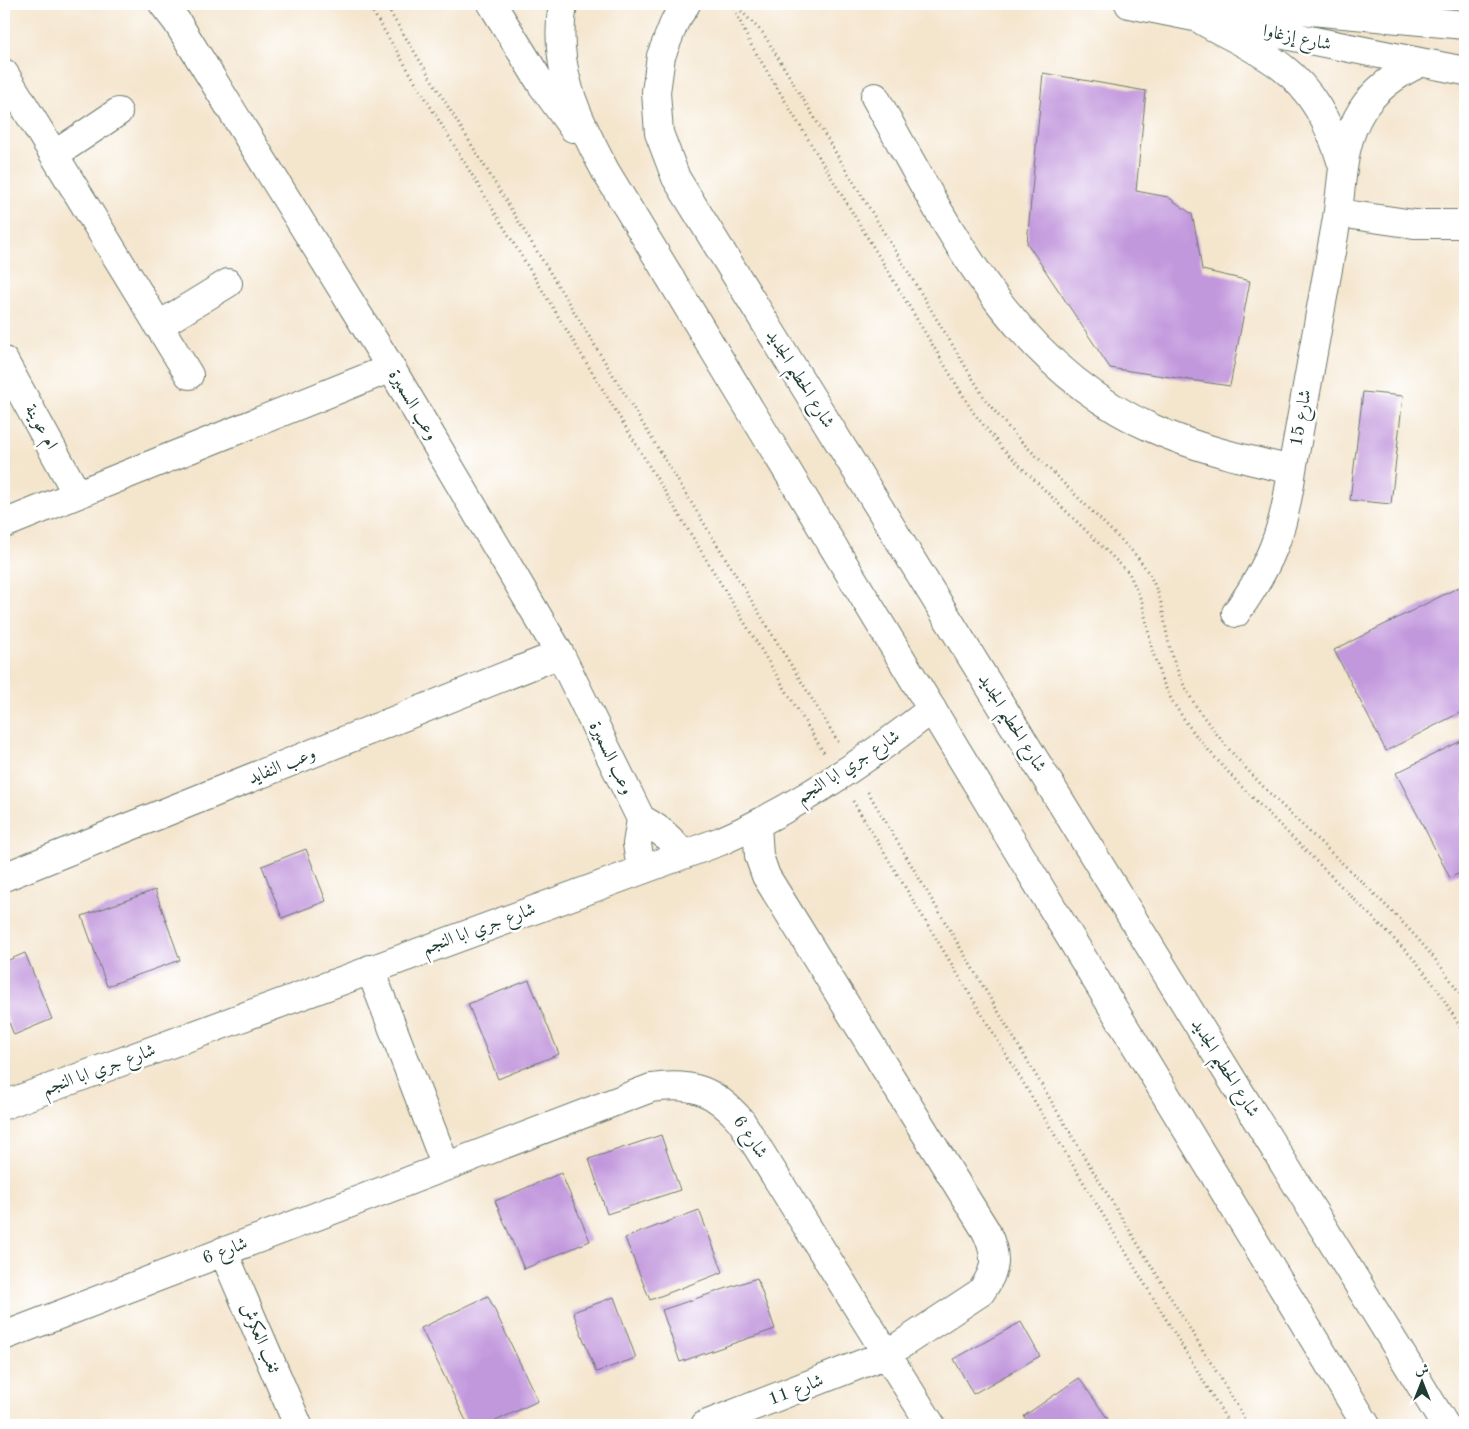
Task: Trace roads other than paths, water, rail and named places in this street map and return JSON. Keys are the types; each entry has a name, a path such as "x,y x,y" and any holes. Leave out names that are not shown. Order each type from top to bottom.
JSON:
{"street":[{"name":"وعب السميرة","path":"163,4 177,22 391,368 560,654 641,819"},
{"path":"492,4 542,85 606,172"},
{"path":"563,4 559,23 561,59 571,96 585,133 606,172 1366,1425"},
{"name":"شارع الحطيم الجديد","path":"686,4 675,21 661,56 656,92 659,133 676,178 1445,1425"},
{"name":"شارع إزغاوا","path":"1129,4 1465,71"},
{"path":"1183,14 1300,10 1465,25"},
{"name":"شارع 15","path":"1183,14 1269,58 1295,79 1312,97 1325,118 1335,140 1342,164"},
{"name":"شارع 15","path":"1236,613 1254,588 1269,561 1288,502 1292,470 1338,213 1342,164 1353,128 1361,111 1386,82 1402,71 1420,63"},
{"path":"4,73 189,375"},
{"path":"875,97 959,246 984,284 1013,321 1065,373 1094,396 1153,429 1217,452 1292,470"},
{"path":"54,155 118,112"},
{"path":"1338,213 1414,224 1465,224"},
{"path":"158,326 228,283"},
{"name":"ام عوينة","path":"4,362 77,494"},
{"path":"4,524 391,368"},
{"name":"وعب النفايد","path":"4,877 560,654"},
{"name":"شارع جري ابا النجم","path":"4,1105 720,841 757,825 845,772 896,737 932,709"},
{"path":"641,869 637,844 641,819 664,833 674,842 682,854"},
{"name":"شارع 11","path":"705,1425 887,1354 981,1292 990,1278 994,1262 993,1246 986,1231 766,876 759,856 757,825"},
{"path":"370,969 446,1167"},
{"name":"شارع 6","path":"4,1336 651,1088 672,1085 692,1087 711,1094 728,1106 741,1121 931,1425"},
{"name":"ثغب العكرش","path":"223,1251 298,1425"}]}
